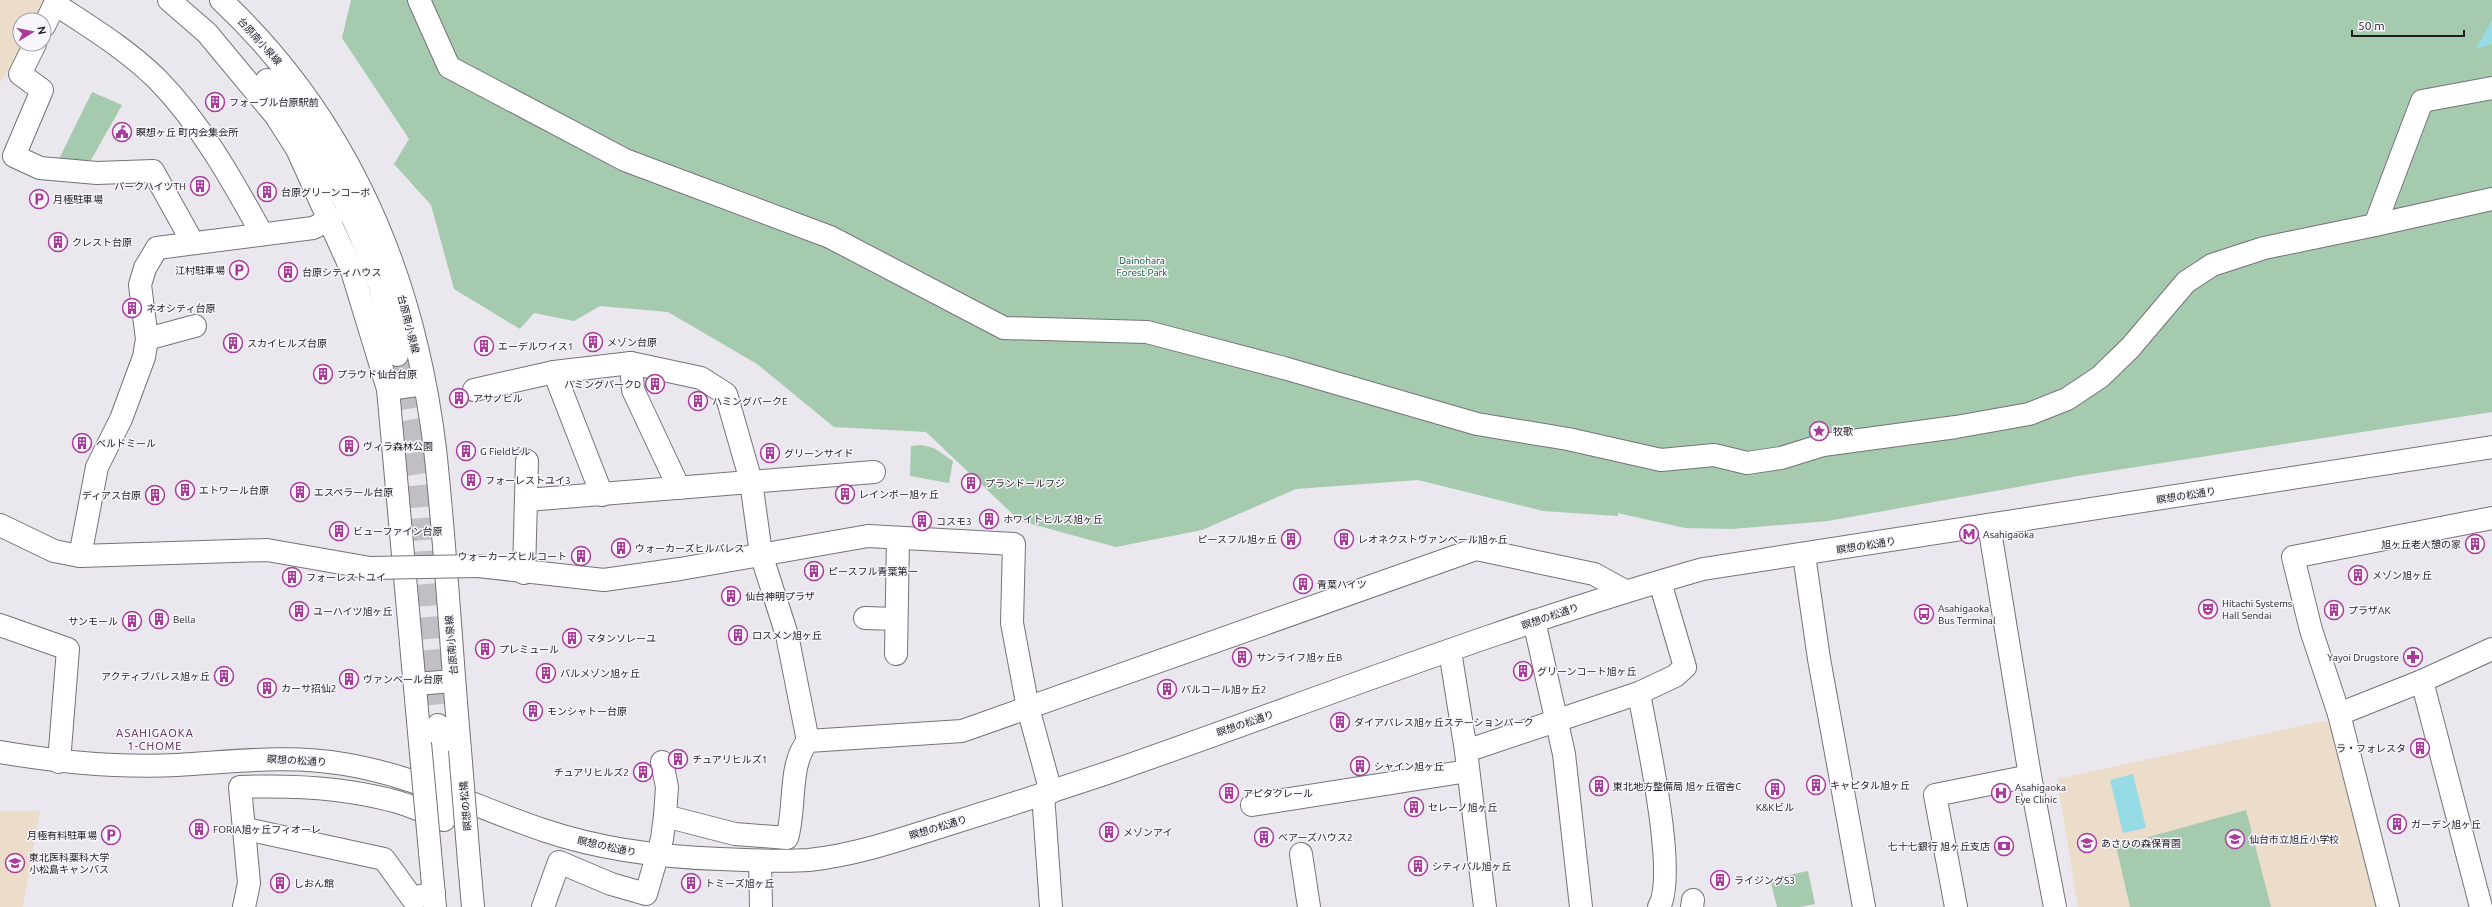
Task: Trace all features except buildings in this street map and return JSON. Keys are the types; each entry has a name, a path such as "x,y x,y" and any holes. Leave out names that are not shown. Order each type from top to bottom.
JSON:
{"street":[{"path":"170,0 207,34 276,116 298,149 331,219 352,271 388,389 434,900 411,902 384,859 246,829"},
{"path":"188,0 214,8"},
{"path":"192,0 214,8 263,76 290,109 322,157 350,210 378,282 397,355"},
{"path":"419,0 449,67 626,160 830,237 1004,328 1147,332 1284,368 1477,424 1568,439 1661,460 1714,454 1747,463 1956,427 2029,417 2067,399 2100,376 2130,348 2186,282 2212,265 2264,248 2492,199"},
{"path":"51,12 56,2 113,43 158,80 194,124 223,166 262,234"},
{"name":"台原南小泉線","path":"214,8 244,22 286,70 322,118 346,158 369,204 391,260 409,316 424,384 435,449 460,750"},
{"path":"31,52 20,74 42,90 14,156 40,168 97,173 153,171 193,242"},
{"path":"2375,225 2422,101 2492,88"},
{"path":"80,556 96,468 120,419 144,357 147,339 140,285 145,268 157,248 193,242 313,228 331,219"},
{"path":"147,339 195,326"},
{"path":"631,363 633,390 679,488"},
{"path":"474,390 554,372 631,363 701,378 726,394 751,481 761,554 787,635 808,741"},
{"path":"554,372 602,495"},
{"path":"388,389 424,384"},
{"name":"瞑想の松通り","path":"0,752 59,762 132,766 296,758 380,771 442,791 551,833 658,856 760,861 811,859 864,850 1047,793 1534,622 1625,591 1703,569 1804,555 2492,447"},
{"path":"524,573 527,461"},
{"path":"527,500 874,472"},
{"path":"2388,907 2338,714 2311,630 2293,557 2492,518"},
{"path":"0,525 54,551 80,556 267,550 370,568 478,566 524,573 604,580 680,569 868,536 1014,544 1012,623 1028,708 1047,793 1051,907"},
{"path":"1989,525 2030,776 2055,907"},
{"path":"896,654 898,538"},
{"path":"665,816 735,834 787,838 792,823 794,778 802,747 808,741 962,731 1476,549 1594,574 1625,591"},
{"path":"1804,555 1821,666 1864,907"},
{"path":"1252,805 1467,761 1556,720 1639,693 1675,676 1685,667 1660,582"},
{"path":"865,618 896,619"},
{"path":"1534,622 1564,754 1581,907"},
{"path":"0,625 68,649 59,762"},
{"path":"2338,714 2422,681 2492,649"},
{"path":"1450,652 1467,761 1485,907"},
{"path":"415,684 454,681"},
{"path":"2422,681 2481,907"},
{"path":"1639,693 1666,857 1665,887 1659,907"},
{"path":"244,907 249,883 246,829 240,787 286,785 360,793 391,800 444,820 438,725"},
{"name":"瞑想の松橋","path":"460,750 473,907"},
{"path":"543,907 559,862 611,884 646,894 658,856 665,816 667,787 662,762"},
{"path":"1956,907 1935,795 2030,776"},
{"path":"1302,854 1309,907"},
{"path":"760,861 761,907"}],"shaded area":[{"path":"0,0 45,0 44,12 12,12 12,52 21,52 0,83"},
{"name":"仙台市立旭丘小学校","path":"2323,721 2335,725 2384,907 2078,907 2057,779"},
{"name":"東北医科薬科大学 小松島キャンパス","path":"0,811 40,811 23,907 0,907"}],"green space":[{"name":"Dainohara Forest Park","path":"351,0 2492,0 2492,412 2078,476 1828,521 1732,529 1685,528 1618,513 1618,516 1543,511 1418,480 1296,489 1202,530 1116,547 1020,521 926,432 834,427 757,364 668,312 600,306 574,321 534,313 520,329 454,289 431,205 394,164 409,139 342,38"},
{"path":"92,92 122,105 91,160 58,161"},
{"path":"921,445 934,448 953,461 949,483 910,476 911,446"},
{"path":"2246,810 2271,907 2130,907 2116,846"},
{"path":"1808,871 1815,904 1800,907 1777,907 1770,879"}],"water":[{"path":"2492,20 2492,44 2476,49"},
{"path":"2133,774 2146,828 2123,833 2110,780"}],"tunnel":[{"path":"397,355 417,475 438,725"}],"place":[{"name":"フォーブル台原駅前","path":"215,102"},
{"name":"瞑想ヶ丘 町内会集会所","path":"122,132"},
{"name":"パークハイツTH","path":"200,186"},
{"name":"台原グリーンコーポ","path":"267,192"},
{"name":"月極駐車場","path":"39,199"},
{"name":"クレスト台原","path":"58,242"},
{"name":"江村駐車場","path":"239,270"},
{"name":"台原シティハウス","path":"288,272"},
{"name":"ネオシティ台原","path":"132,308"},
{"name":"メゾン台原","path":"593,342"},
{"name":"スカイヒルズ台原","path":"233,343"},
{"name":"エーデルワイス1","path":"484,346"},
{"name":"プラウド仙台台原","path":"323,374"},
{"name":"ハミングパークD","path":"655,384"},
{"name":"アサノビル","path":"459,398"},
{"name":"ハミングパークE","path":"698,401"},
{"name":"牧歌","path":"1819,431"},
{"name":"ベルドミール","path":"82,443"},
{"name":"ヴィラ森林公園","path":"349,446"},
{"name":"G Fieldビル","path":"466,451"},
{"name":"グリーンサイド","path":"770,453"},
{"name":"フォーレストユイ3","path":"471,480"},
{"name":"プランドールフジ","path":"971,483"},
{"name":"エトワール台原","path":"185,490"},
{"name":"エスペラール台原","path":"300,492"},
{"name":"レインボー旭ヶ丘","path":"845,494"},
{"name":"ディアス台原","path":"155,495"},
{"name":"ホワイトヒルズ旭ヶ丘","path":"989,519"},
{"name":"コスモ3","path":"922,521"},
{"name":"ビューファイン台原","path":"339,531"},
{"name":"Asahigaoka","path":"1969,534"},
{"name":"ピースフル旭ヶ丘","path":"1291,539"},
{"name":"レオネクストヴァンベール旭ヶ丘","path":"1344,539"},
{"name":"旭ヶ丘老人憩の家","path":"2475,544"},
{"name":"ウォーカーズヒルパレス","path":"621,548"},
{"name":"ウォーカーズヒルコート","path":"581,556"},
{"name":"ピースフル青葉第一","path":"814,571"},
{"name":"メゾン旭ヶ丘","path":"2358,575"},
{"name":"フォーレストユイ","path":"292,577"},
{"name":"青葉ハイツ","path":"1303,584"},
{"name":"仙台神明プラザ","path":"731,596"},
{"name":"Hitachi Systems Hall Sendai","path":"2208,609"},
{"name":"プラザAK","path":"2334,610"},
{"name":"ユーハイツ旭ヶ丘","path":"299,611"},
{"name":"Asahigaoka Bus Terminal","path":"1924,614"},
{"name":"Bella","path":"159,619"},
{"name":"サンモール","path":"132,621"},
{"name":"ロスメン旭ヶ丘","path":"738,635"},
{"name":"マタンソレーユ","path":"572,638"},
{"name":"プレミュール","path":"485,649"},
{"name":"サンライフ旭ヶ丘B","path":"1242,657"},
{"name":"Yayoi Drugstore","path":"2413,657"},
{"name":"グリーンコート旭ヶ丘","path":"1523,671"},
{"name":"パルメゾン旭ヶ丘","path":"546,673"},
{"name":"アクティブパレス旭ヶ丘","path":"224,676"},
{"name":"ヴァンベール台原","path":"349,679"},
{"name":"カーサ招仙2","path":"267,688"},
{"name":"パルコール旭ヶ丘2","path":"1167,689"},
{"name":"モンシャトー台原","path":"533,711"},
{"name":"ダイアパレス旭ヶ丘ステーションパーク","path":"1340,722"},
{"name":"ラ・フォレスタ","path":"2420,748"},
{"name":"チュアリヒルズ1","path":"678,759"},
{"name":"シャイン旭ヶ丘","path":"1360,766"},
{"name":"チュアリヒルズ2","path":"643,772"},
{"name":"キャピタル旭ヶ丘","path":"1816,785"},
{"name":"東北地方整備局 旭ヶ丘宿舎C","path":"1599,786"},
{"name":"K&Kビル","path":"1775,789"},
{"name":"アピタクレール","path":"1229,793"},
{"name":"Asahigaoka Eye Clinic","path":"2001,793"},
{"name":"セレーノ旭ヶ丘","path":"1414,807"},
{"name":"ガーデン旭ヶ丘","path":"2397,824"},
{"name":"FORIA旭ヶ丘フィオーレ","path":"199,829"},
{"name":"メゾンアイ","path":"1109,832"},
{"name":"月極有料駐車場","path":"111,835"},
{"name":"ベアーズハウス2","path":"1264,837"},
{"name":"仙台市立旭丘小学校","path":"2235,839"},
{"name":"あさひの森保育園","path":"2087,843"},
{"name":"七十七銀行 旭ヶ丘支店","path":"2004,846"},
{"name":"東北医科薬科大学 小松島キャンパス","path":"15,863"},
{"name":"シティパル旭ヶ丘","path":"1418,866"},
{"name":"ライジングS3","path":"1720,880"},
{"name":"しおん館","path":"280,883"},
{"name":"トミーズ旭ヶ丘","path":"691,883"}],"district":[{"name":"ASAHIGAOKA 1-CHOME","path":"155,739"}]}
